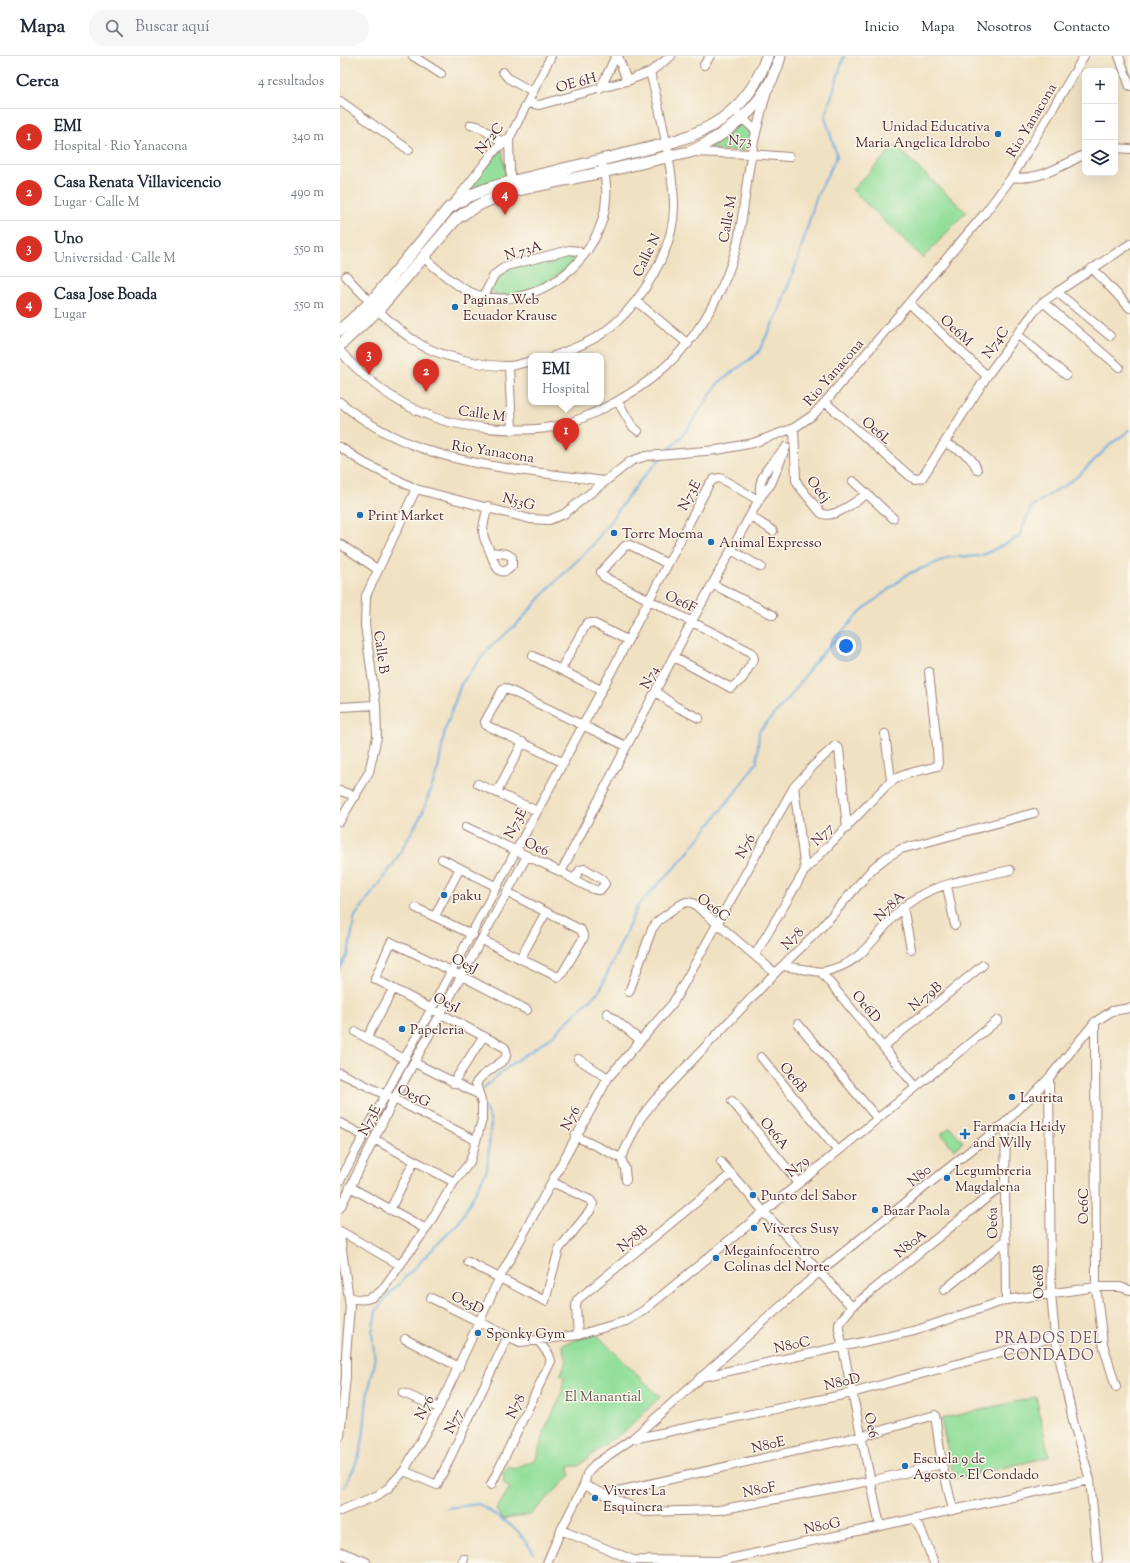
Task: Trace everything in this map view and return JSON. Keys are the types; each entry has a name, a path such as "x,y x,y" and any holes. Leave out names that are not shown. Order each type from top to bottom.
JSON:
{"street":[{"name":"N72C","path":"449,208 496,149 509,139 550,56"},
{"path":"617,56 627,81"},
{"path":"600,89 617,56"},
{"name":"OE 6H","path":"528,103 539,105 627,81 650,72 671,56"},
{"path":"704,65 710,56"},
{"path":"340,345 375,306 424,258 456,219 465,212 514,186 601,160 666,144 703,131 735,108 754,82 766,56"},
{"path":"340,330 375,306 449,208 475,193 604,172 690,152 720,136 742,119 767,89 777,69 780,56"},
{"name":"Rio Yanacona","path":"340,402 373,425 409,444 444,456 472,463 604,481 631,460 654,455 704,451 753,443 794,428 813,415 825,402 985,213 1012,177 1084,56"},
{"path":"1119,56 1130,87"},
{"path":"416,57 441,74"},
{"path":"503,72 508,78 532,92"},
{"name":"Calle N","path":"561,353 586,343 603,333 636,301 661,261 671,232 674,203 668,156 650,72"},
{"name":"Calle M","path":"340,351 368,379 410,407 429,416 469,426 512,430 554,427 584,418 635,392 666,367 688,344 714,304 729,270 738,242 751,154 767,89"},
{"path":"340,101 408,150"},
{"path":"735,108 742,119 756,130"},
{"path":"472,124 480,127 500,141 509,139 514,186"},
{"path":"1118,148 1130,149"},
{"name":"N73","path":"690,152 789,157"},
{"path":"1012,177 1025,179 1040,175 1082,155"},
{"path":"424,258 461,287 484,296 510,297 526,294 561,278 572,269 583,255 596,236 602,219 606,200 604,172 601,160"},
{"name":"N74C","path":"911,477 916,479 924,476 987,376 1017,334 1043,302 1130,244"},
{"name":"N 73A","path":"484,296 494,275 506,266 570,250 578,251 583,255"},
{"path":"1092,268 1130,308"},
{"path":"346,276 375,306 404,333 420,345 435,352 467,361 509,366 528,362"},
{"path":"1057,292 1110,336"},
{"path":"636,301 688,344"},
{"path":"1043,302 1119,367"},
{"name":"Oe6M","path":"909,303 987,376"},
{"path":"1017,334 1066,375"},
{"path":"509,366 512,430"},
{"path":"618,402 632,426 638,431"},
{"name":"Oe6L","path":"825,402 911,477"},
{"name":"Oe6j","path":"794,428 796,480 799,486 825,516 832,516 867,494"},
{"path":"760,498 759,488 763,476 775,459 794,440"},
{"path":"945,443 970,457 974,461 977,470"},
{"name":"N53G","path":"340,447 364,463 416,489 488,506 530,519 556,519 569,511 604,481"},
{"name":"N73E","path":"340,1182 430,1008 473,935 516,850 564,763 709,484 714,479 720,478 760,498"},
{"path":"853,481 893,518"},
{"name":"Calle B","path":"340,821 369,772 377,737 376,705 365,625 366,596 377,569 416,489"},
{"name":"N74","path":"561,872 692,621 760,498"},
{"path":"488,506 483,532 486,546 490,552"},
{"path":"750,516 773,531"},
{"path":"340,544 377,569"},
{"name":"Oe6F","path":"668,564 630,545 623,548 602,570 602,574 604,577 749,651 752,653 754,659 742,679 731,688 674,657"},
{"path":"731,550 761,567"},
{"path":"712,584 773,615"},
{"path":"562,669 585,625 592,623 628,640"},
{"path":"533,656 562,669 601,690"},
{"name":"N77","path":"754,955 805,870 892,780 903,775 938,766 938,746 929,672"},
{"path":"564,763 486,725 485,722 501,690 505,688 626,746"},
{"path":"656,692 676,706 700,718"},
{"path":"340,707 376,705"},
{"path":"886,734 892,780"},
{"path":"497,792 523,742"},
{"name":"N76","path":"340,1511 378,1495 388,1488 404,1471 439,1408 499,1279 552,1182 575,1136 608,1078 673,1003 794,788 832,748 837,747 839,750 847,828"},
{"path":"478,784 537,811"},
{"path":"794,788 805,870"},
{"path":"340,791 356,796"},
{"name":"N78","path":"621,1158 646,1110 775,973 821,928 873,868 887,857 901,849 1034,813"},
{"name":"Oe6","path":"466,827 574,878"},
{"name":"N73E","path":"340,1208 394,1099 527,856"},
{"path":"442,859 497,887"},
{"path":"435,916 460,868"},
{"name":"N78A","path":"821,972 843,967 859,956 903,907 928,892 1010,870"},
{"path":"947,886 955,925"},
{"path":"482,940 556,977 562,974 584,937 581,930 507,892"},
{"name":"Oe6C","path":"629,992 652,929 667,913 686,902 690,902 775,973"},
{"path":"903,907 911,949"},
{"path":"416,908 473,935"},
{"path":"520,959 546,912"},
{"name":"Oe5J","path":"375,979 391,942 453,971 527,1010"},
{"name":"N-79B","path":"883,1046 983,965"},
{"path":"783,966 821,972"},
{"name":"Oe6D","path":"821,972 916,1087"},
{"name":"Oe5I","path":"375,979 442,1013 506,1049 505,1059 477,1081 478,1094"},
{"path":"367,1038 393,989"},
{"name":"N80","path":"700,1377 819,1272 1006,1122 1049,1078 1095,1022 1112,1011 1130,1008"},
{"path":"607,1012 640,1040"},
{"name":"N79","path":"538,1340 578,1334 626,1321 636,1316 998,1020"},
{"name":"Oe6C","path":"1095,1022 1096,1287 1104,1344 1116,1387"},
{"path":"798,1024 877,1118"},
{"path":"356,1032 404,1059"},
{"path":"453,1083 483,1037"},
{"name":"Oe6B","path":"761,1057 838,1150"},
{"path":"578,1059 608,1078"},
{"path":"350,1297 362,1300 374,1297 382,1290 426,1230 454,1182 470,1162 475,1140 482,1127 482,1104 478,1094 415,1063"},
{"name":"Oe5G","path":"340,1073 475,1140"},
{"name":"Oe6B","path":"1049,1078 1050,1293 1054,1337 1074,1425 1090,1480 1098,1560"},
{"name":"Oe6A","path":"732,1101 798,1182"},
{"name":"Oe6a","path":"1006,1122 1006,1300"},
{"path":"340,1123 364,1136"},
{"path":"575,1136 621,1158 626,1169 626,1180"},
{"path":"374,1139 454,1182"},
{"path":"390,1210 414,1161"},
{"path":"721,1162 764,1212 852,1307"},
{"name":"N78B","path":"578,1334 576,1307 577,1300 731,1174"},
{"path":"468,1262 545,1301 559,1249 590,1211 593,1204 590,1200 552,1182"},
{"name":"N80A","path":"839,1329 839,1323 852,1307 1005,1183"},
{"path":"350,1187 426,1230"},
{"path":"340,1231 400,1265"},
{"path":"340,1236 350,1297 346,1355 344,1362 340,1436"},
{"path":"944,1290 1006,1240"},
{"name":"N80C","path":"700,1377 914,1331 1006,1300 1096,1287 1120,1287 1130,1290"},
{"name":"Oe5D","path":"431,1298 520,1342 538,1340"},
{"name":"Oe6","path":"839,1329 880,1526"},
{"name":"N77","path":"404,1471 437,1485 508,1336"},
{"name":"N80D","path":"632,1439 852,1393 1054,1337"},
{"path":"405,1339 459,1366"},
{"name":"N78","path":"491,1485 551,1361 549,1355 538,1340"},
{"path":"548,1563 561,1530 584,1485 587,1474 594,1465 632,1439 700,1377"},
{"path":"403,1393 439,1408"},
{"name":"N80E","path":"605,1494 862,1436 936,1415 942,1464"},
{"path":"942,1464 953,1510"},
{"name":"N80F","path":"584,1485 644,1512 719,1510 870,1481 942,1464"},
{"name":"N80G","path":"561,1530 633,1560 721,1561 880,1526 915,1520 953,1510 1090,1480"},
{"name":"N76","path":"340,1507 350,1507"},
{"path":"915,1520 924,1535 934,1563"},
{"path":"345,1558 364,1563"}],"green space":[{"path":"741,124 750,127 750,139 745,150 712,150 710,146"},
{"path":"895,146 966,212 923,258 852,190"},
{"path":"502,149 506,176 504,181 462,195"},
{"path":"569,254 573,256 573,263 546,282 534,288 512,295 501,295 492,292 490,288 496,278 507,269"},
{"path":"950,1127 963,1142 954,1149 941,1134"},
{"name":"El Manantial","path":"595,1333 660,1397 628,1429 609,1441 579,1466 569,1466 570,1476 530,1515 503,1519 496,1510 510,1488 504,1484 503,1472 509,1466 514,1469 536,1459 546,1427 561,1396 564,1378 560,1374 567,1361 562,1345"},
{"path":"1036,1397 1049,1457 954,1479 941,1419"}],"waterway":[{"path":"668,451 686,431 718,383 758,353 779,311 798,259 816,198 837,156 825,117 844,56"},
{"path":"480,1091 510,1065 550,1038 600,990 638,905 681,861 733,795 757,762 759,731 789,698 813,664 861,611 908,574 950,557 981,556 1019,537 1031,507 1077,477 1112,443 1130,430"},
{"path":"340,969 348,954 355,916 393,865 422,814 438,769 445,730 461,684 489,648 517,624 553,584 592,546 638,483 662,457"},
{"path":"344,1487 354,1468 361,1449 367,1397 375,1362 372,1332 376,1311 389,1294 460,1221 487,1170 491,1122 485,1108"},
{"path":"447,1508 479,1504 517,1530 534,1553"}],"place":[{"name":"Unidad Educativa Maria Angelica Idrobo","path":"998,134"},
{"name":"Casa Jose Boada","path":"505,215"},
{"name":"Paginas Web Ecuador Krause","path":"455,307"},
{"name":"Uno","path":"369,375"},
{"name":"Casa Renata Villavicencio","path":"426,392"},
{"name":"EMI","path":"566,451"},
{"name":"Print Market","path":"360,515"},
{"name":"Torre Moema","path":"614,533"},
{"name":"Animal Expresso","path":"711,542"},
{"name":"paku","path":"444,895"},
{"name":"Papeleria","path":"402,1029"},
{"name":"Laurita","path":"1012,1097"},
{"name":"Farmacia Heidy and Willy","path":"965,1134"},
{"name":"Legumbreria Magdalena","path":"947,1178"},
{"name":"Punto del Sabor","path":"753,1195"},
{"name":"Bazar Paola","path":"875,1210"},
{"name":"Víveres Susy","path":"754,1228"},
{"name":"Megainfocentro Colinas del Norte","path":"716,1258"},
{"name":"Sponky Gym","path":"478,1333"},
{"name":"Escuela 9 de Agosto - El Condado","path":"905,1466"},
{"name":"Viveres La Esquinera","path":"595,1498"}],"district":[{"name":"PRADOS DEL CONDADO","path":"1049,1346"}]}
